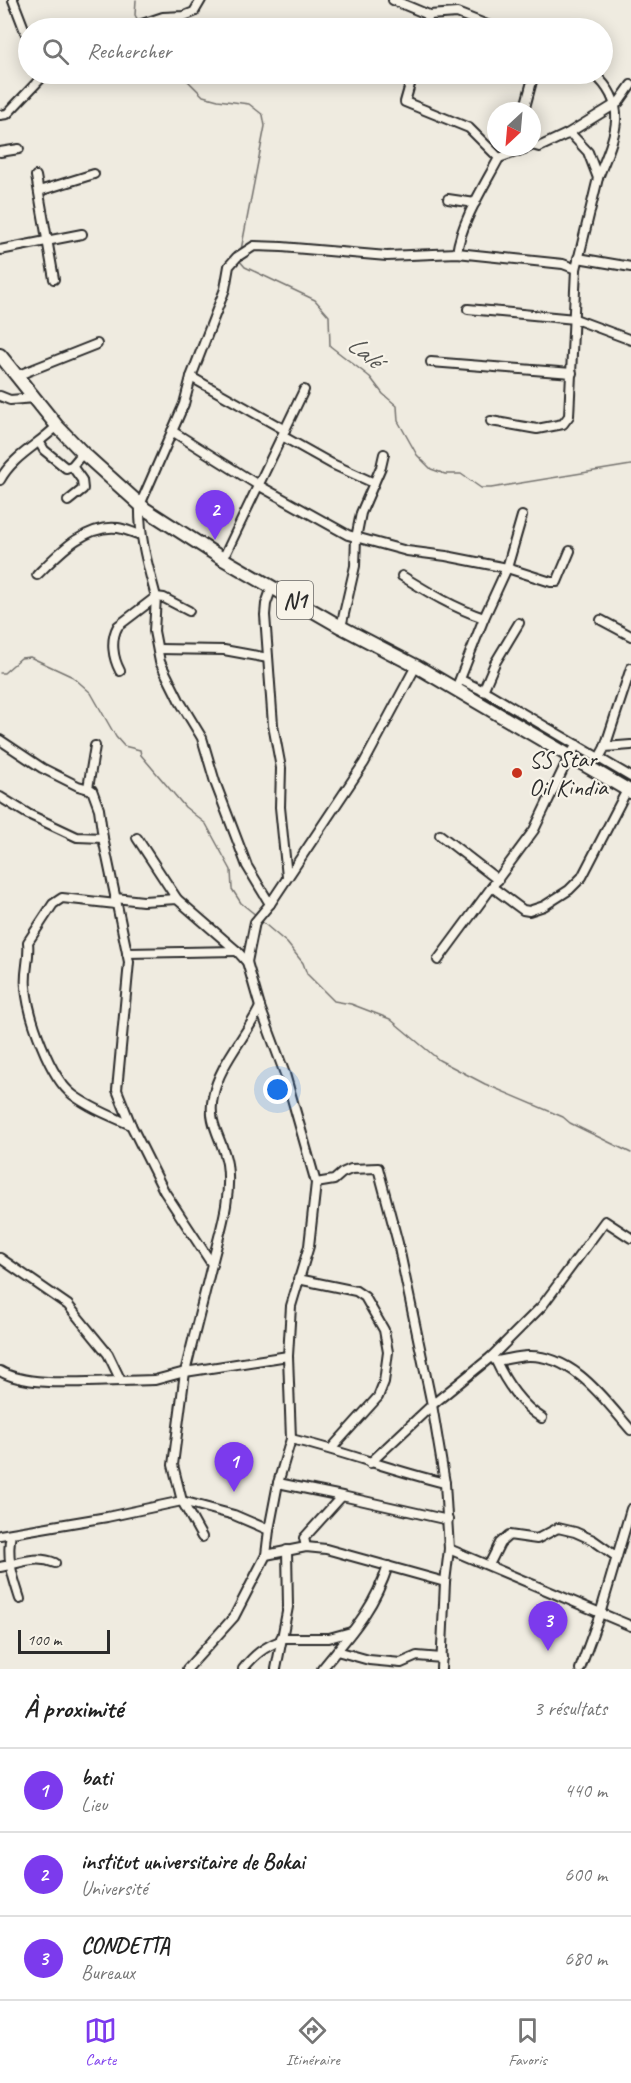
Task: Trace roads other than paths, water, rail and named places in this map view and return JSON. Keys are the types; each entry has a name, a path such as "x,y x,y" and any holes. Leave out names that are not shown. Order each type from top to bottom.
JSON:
{"highway":[{"name":"N1","path":"0,355 57,426 82,453 140,505 223,559 341,627 457,685 482,706 573,750 629,791"}],"street":[{"path":"13,0 20,18"},
{"path":"161,18 184,16 194,12 201,0"},
{"path":"393,0 429,15 457,13 470,18"},
{"path":"0,116 7,114 36,84"},
{"path":"410,84 405,102 469,128 499,158"},
{"path":"526,102 531,84"},
{"path":"491,421 537,429 563,424 569,416 576,269 598,178 620,122 619,102 607,84"},
{"path":"541,146 567,134 619,102 631,85"},
{"path":"567,134 572,135 588,152 598,178"},
{"path":"0,152 19,149"},
{"path":"457,254 458,244 475,203 499,158 504,156"},
{"path":"39,191 94,174"},
{"path":"36,176 54,279"},
{"path":"448,199 475,203"},
{"path":"0,250 82,234"},
{"path":"270,904 247,866 215,782 202,738 160,662 154,632 156,597 141,535 140,505 184,404 191,377 225,289 229,266 254,246 387,256 457,254 563,264 576,269"},
{"path":"578,258 631,266"},
{"path":"468,309 575,319 631,340"},
{"path":"16,376 97,344"},
{"path":"431,362 572,373"},
{"path":"191,377 332,464 374,483"},
{"path":"223,559 304,390"},
{"path":"0,396 10,400 35,398"},
{"path":"0,480 11,463 40,443 57,426"},
{"path":"172,431 258,485 356,538 407,551 507,568 551,582 557,582 570,551"},
{"path":"40,443 44,450 66,468 72,466 82,453"},
{"path":"341,627 355,566 356,538 361,513 381,467 384,454"},
{"path":"68,501 83,489 82,480 72,466"},
{"path":"522,516 507,568 457,685 485,692 573,750 599,758 631,777"},
{"path":"37,575 64,548 95,530 119,528 141,535"},
{"path":"402,576 443,600 484,618"},
{"path":"272,587 265,615 273,725 281,768 280,807 287,877"},
{"path":"120,671 115,661 114,633 118,626 156,597 164,598 189,610"},
{"path":"601,620 631,636"},
{"path":"482,706 495,663 519,623"},
{"path":"158,649 224,650 268,658"},
{"path":"247,962 258,918 270,904 364,763 416,666"},
{"path":"599,758 605,747 631,668"},
{"path":"0,740 42,768 78,786 92,790 99,809 129,962 117,1090 130,1125 164,1191 212,1263"},
{"path":"605,747 631,745"},
{"path":"88,788 95,746"},
{"path":"438,960 534,830 573,750"},
{"path":"440,834 523,910 529,910 543,906 569,891 582,877 629,791"},
{"path":"0,797 28,814 77,837 103,838"},
{"path":"137,838 177,898 247,962 260,1007 285,1074 316,1183 309,1246 291,1306 288,1356 291,1439 278,1483 266,1555 234,1617 187,1669"},
{"path":"130,1125 71,1094 56,1076 30,1018 26,986 26,969 30,957 28,942 53,904 62,898 143,901 177,898"},
{"path":"127,953 237,951"},
{"path":"202,1537 182,1501 173,1465 185,1372 229,1192 223,1147 214,1131 212,1120 213,1097 232,1054 252,1024 260,1007"},
{"path":"316,1183 334,1180 351,1169 378,1168 398,1243 432,1405 445,1483 449,1549 441,1669"},
{"path":"370,1462 432,1405 493,1359 542,1306 605,1221 631,1238"},
{"path":"0,1258 68,1305 108,1354 121,1381"},
{"path":"298,1279 356,1291 365,1297 384,1330 388,1352 384,1382 378,1397 332,1449"},
{"path":"0,1371 6,1375 34,1382 155,1380 185,1372 288,1356"},
{"path":"493,1359 529,1356 562,1362 591,1385 631,1430"},
{"path":"493,1359 529,1410 542,1418"},
{"path":"291,1439 445,1483"},
{"path":"278,1483 448,1520"},
{"path":"306,1547 304,1538 342,1496"},
{"path":"0,1536 182,1501 234,1515 269,1530"},
{"path":"580,1669 600,1614 631,1509"},
{"path":"489,1565 500,1543 509,1534 537,1539 558,1528 593,1540 617,1557"},
{"path":"11,1534 9,1565 20,1599"},
{"path":"266,1555 306,1547 326,1549 445,1582"},
{"path":"449,1549 631,1626"},
{"path":"276,1669 288,1607 287,1550"},
{"path":"0,1567 32,1559 46,1559 56,1563"},
{"path":"322,1669 364,1617 379,1592 388,1566"},
{"path":"243,1669 267,1646 280,1639 329,1638 352,1632"},
{"path":"337,1651 369,1660 401,1663 417,1656 442,1658"}],"waterway":[{"name":"Lalé","path":"136,0 137,18"},
{"name":"Lalé","path":"191,84 203,96 249,104 263,115 265,126 241,250"},
{"name":"Lalé","path":"239,260 245,267 315,300 329,316 330,346 370,377 383,394 397,406 398,421 417,455 431,469 445,474 461,474 481,488 491,488 631,465"},
{"path":"0,673 4,673 21,658 30,657 73,677 91,693 116,737 124,746 140,750 141,755 185,807 206,824 231,870 232,889 241,903 257,916"},
{"path":"260,920 287,943 303,963 307,974 334,1001 351,1004 390,1019 439,1060 485,1084 563,1117 570,1123 631,1153"}],"place":[{"name":"institut universitaire de Bokai","path":"215,540"},
{"name":"SS Star Oil Kindia","path":"517,773"},
{"name":"bati","path":"234,1492"},
{"name":"CONDETTA","path":"548,1651"}]}
